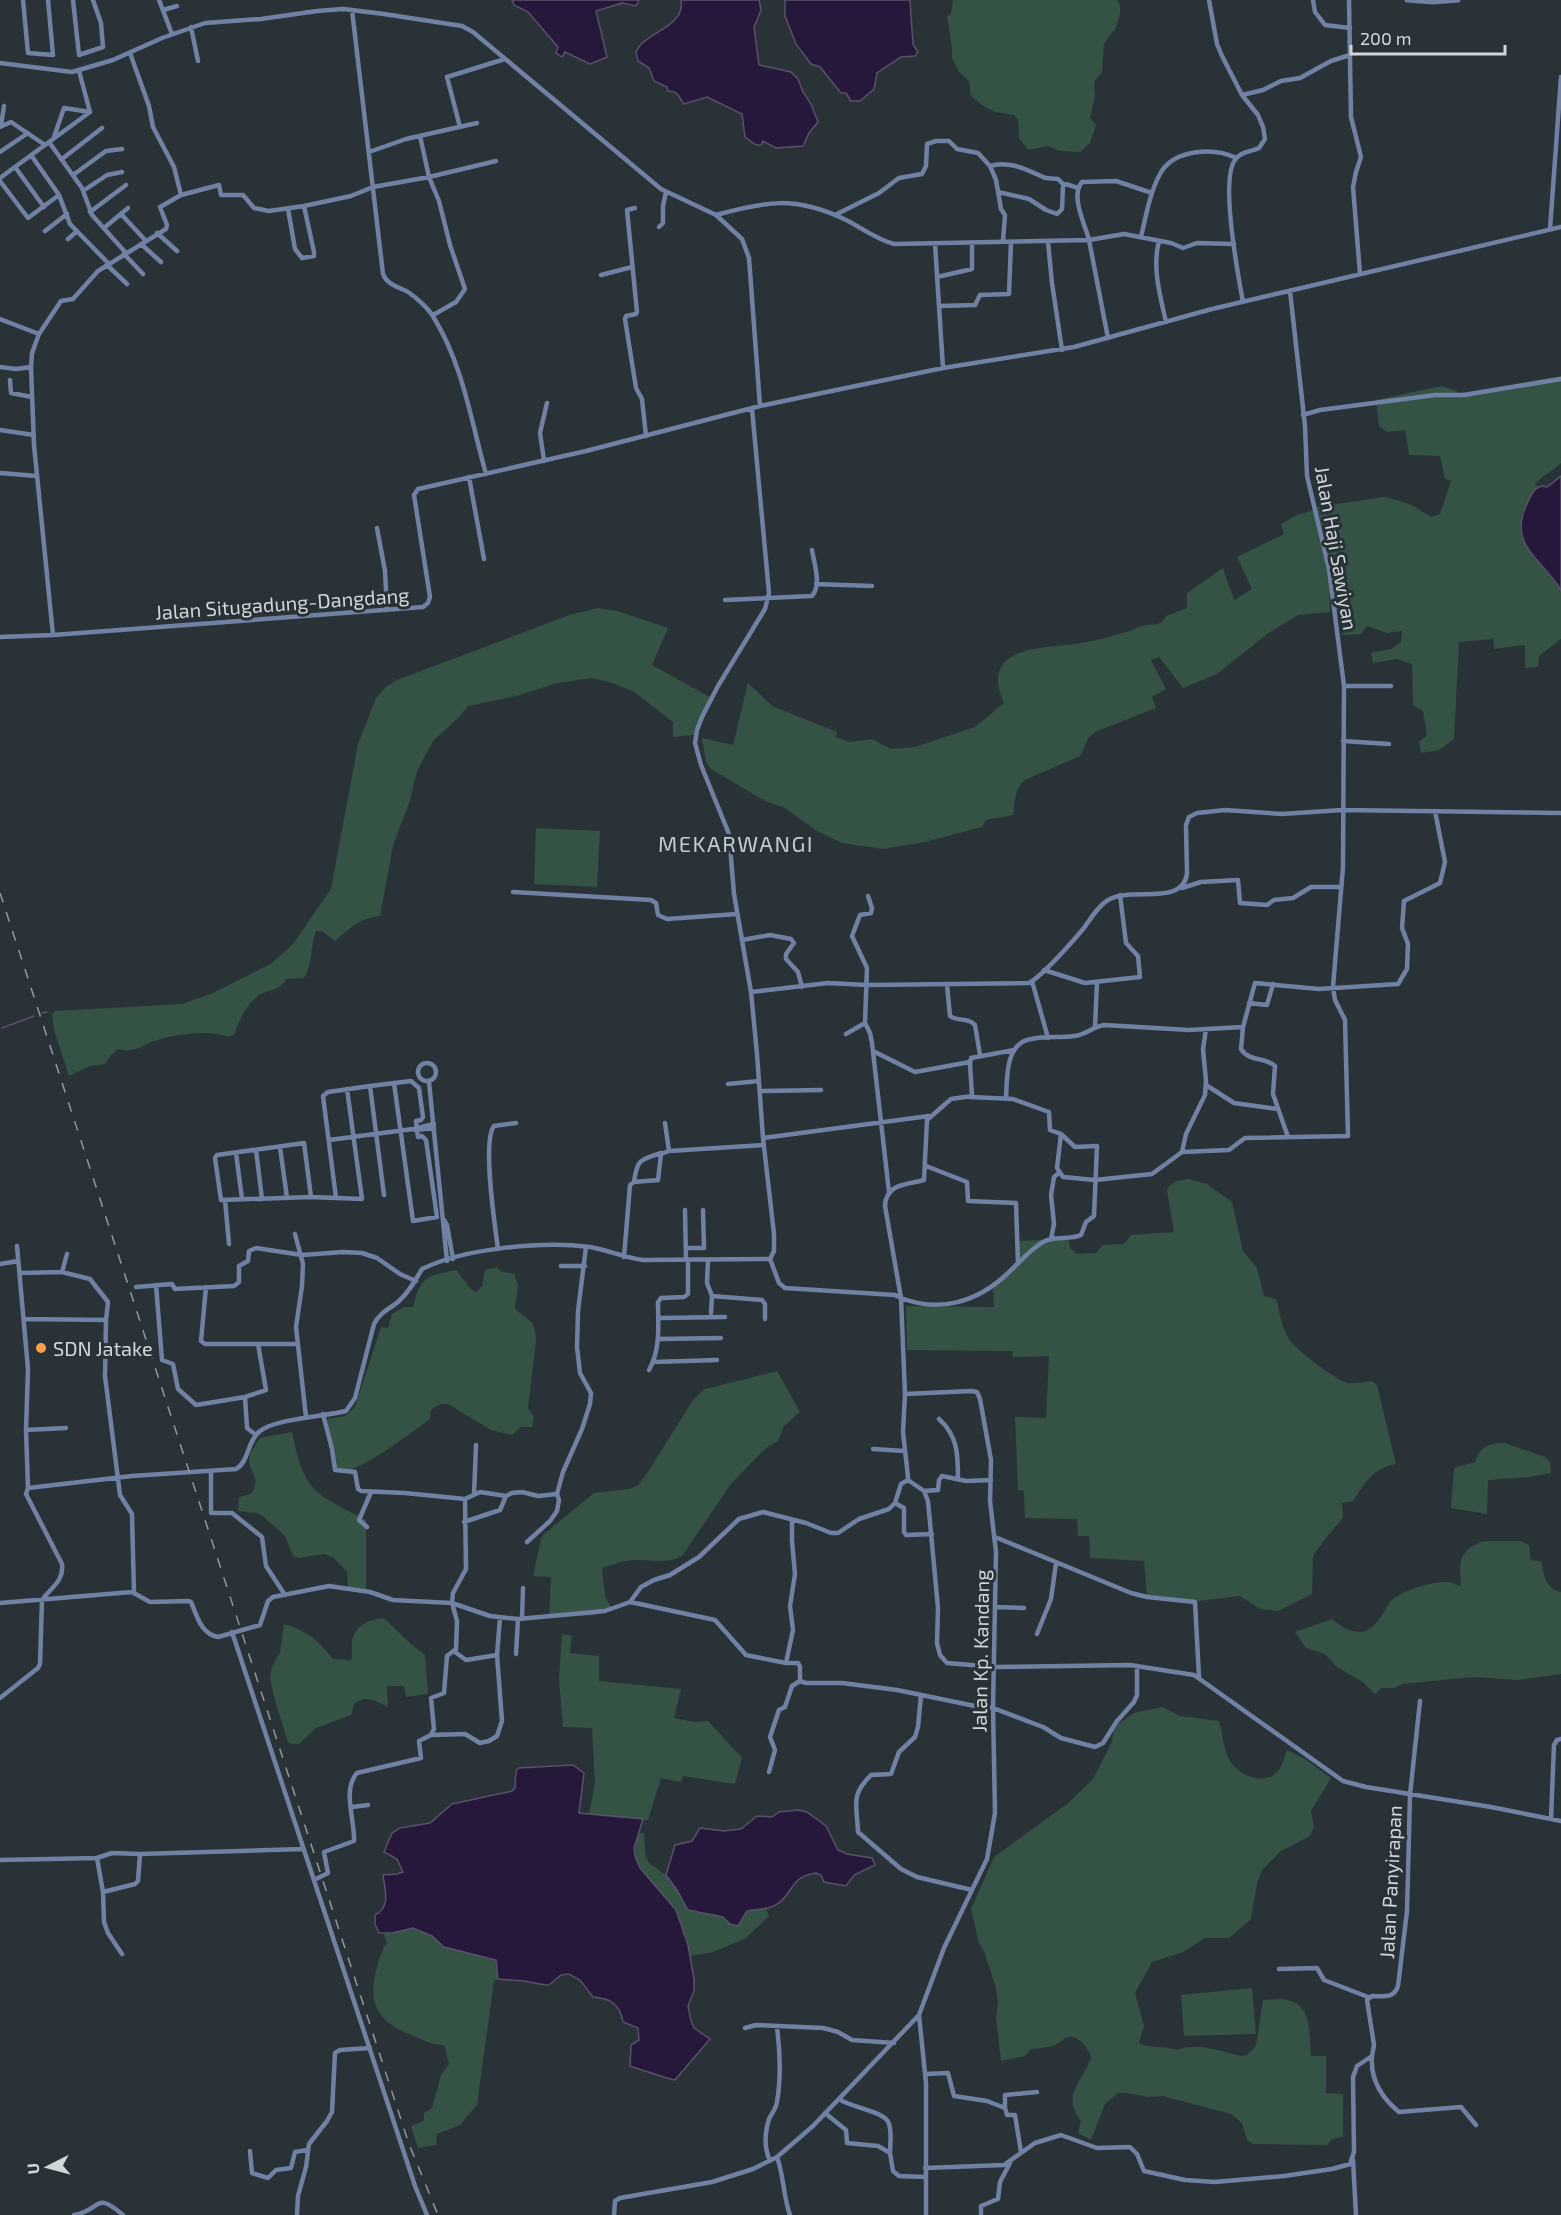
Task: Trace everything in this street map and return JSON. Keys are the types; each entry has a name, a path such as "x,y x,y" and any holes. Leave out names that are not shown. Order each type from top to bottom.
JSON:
{"street":[{"path":"23,0 28,53 53,55 48,0"},
{"path":"73,0 79,55 103,47 101,23 93,0"},
{"path":"159,0 172,34"},
{"path":"1209,0 1217,44 1242,95 1262,122 1265,139 1259,148 1240,154 1236,158 1228,178 1234,244 1243,302"},
{"path":"1313,0 1314,12 1325,25 1350,28"},
{"path":"1349,0 1351,117 1361,157 1353,187 1360,274"},
{"path":"1407,0 1433,2 1458,0"},
{"path":"163,10 177,6"},
{"path":"351,10 384,277 409,293 433,315 457,363 486,474"},
{"path":"0,63 63,72 79,71 130,53 191,27 218,20 245,21 316,11 351,10 468,28 666,192 716,215 741,239 748,250 760,406"},
{"path":"191,27 198,61"},
{"path":"130,53 149,106 153,127 174,167 181,195"},
{"path":"1242,95 1263,90 1281,81 1300,78 1331,61 1350,55"},
{"path":"460,127 447,77 505,59"},
{"path":"79,71 90,112"},
{"path":"1550,229 1561,77"},
{"path":"1,126 4,106"},
{"path":"54,138 64,108 90,112"},
{"path":"59,195 28,218 0,179 90,112"},
{"path":"1,126 11,122 47,143 62,159 83,191 90,212 144,274"},
{"path":"369,152 406,139 477,123"},
{"path":"62,159 102,128"},
{"path":"0,152 28,133"},
{"path":"420,136 429,177 439,201 450,245 465,289 456,302 433,315"},
{"path":"835,216 879,192 899,178 922,174 926,166 926,146 931,142 951,141 957,149 978,153 990,166 1001,209 1005,216 1004,241"},
{"path":"73,175 106,151 122,149"},
{"path":"1141,237 1152,193 1159,174 1165,166 1187,154 1196,152 1219,152 1236,158"},
{"path":"31,155 59,195 76,232 127,284"},
{"path":"53,635 37,476 31,367 32,353 39,334 62,301 74,299 97,273 167,226 160,207 181,195 218,185 222,195 243,195 258,211 288,209 351,196 373,187 496,161"},
{"path":"990,166 1002,164 1023,168 1045,178 1058,179 1064,185 1078,188"},
{"path":"15,167 44,207"},
{"path":"83,191 107,175 122,171"},
{"path":"1108,338 1089,240 1079,210 1078,188 1084,181 1116,181 1152,193"},
{"path":"90,212 126,185"},
{"path":"998,192 1029,199 1057,214 1062,209 1064,185"},
{"path":"659,227 663,222 666,192"},
{"path":"716,215 761,204 782,202 810,206 888,243 908,245 1089,240 1119,234 1172,243 1183,248 1197,243 1234,244"},
{"path":"288,209 295,249 302,258 314,256 304,206"},
{"path":"104,228 128,208"},
{"path":"635,208 627,210 637,312 626,316 625,319 636,388 642,399 646,436"},
{"path":"45,231 67,214"},
{"path":"121,214 161,262"},
{"name":"Jalan Situgadung-Dangdang","path":"0,637 423,607 428,603 430,597 415,491 418,489 646,436 760,406 943,368 1062,350 1243,302 1561,227"},
{"path":"68,239 76,232"},
{"path":"157,233 177,251"},
{"path":"1159,241 1156,266 1166,322"},
{"path":"939,306 975,304 980,295 1009,294 1011,242"},
{"path":"1048,242 1062,350"},
{"path":"937,277 972,268 972,243"},
{"path":"936,244 943,368"},
{"path":"601,275 632,267"},
{"name":"Jalan Haji Sawiyan","path":"1290,291 1307,476 1329,569 1344,686 1343,867 1333,987"},
{"path":"0,319 39,334"},
{"path":"0,367 13,369 31,367"},
{"path":"1303,415 1320,410 1424,397 1464,395 1561,379"},
{"path":"10,380 11,393 32,397"},
{"path":"544,460 540,433 547,403"},
{"path":"752,409 769,573 768,599 761,616 718,686 702,717 696,737 696,749 729,834 737,914 751,992 763,1138 774,1234 774,1251 771,1259 777,1279 785,1288 895,1295 926,1304 966,1301 993,1286 1038,1245 1052,1239 1081,1235 1086,1222 1094,1216 1097,1146 1075,1147 1061,1134 1050,1130 1049,1112 1006,1099 954,1097 929,1116 763,1138"},
{"path":"0,430 34,435"},
{"path":"0,473 37,476"},
{"path":"470,477 484,559"},
{"path":"377,528 385,571 387,610"},
{"path":"725,600 810,596 816,591 812,550"},
{"path":"816,584 872,586"},
{"path":"1344,686 1391,686"},
{"path":"1343,741 1389,744"},
{"path":"1179,888 1187,880 1186,825 1193,815 1225,810 1282,814 1342,810 1561,813"},
{"path":"1288,1137 1273,1090 1275,1066 1243,1052 1241,1041 1243,1027 1255,983 1319,989 1398,984 1407,969 1408,944 1402,928 1404,901 1440,884 1445,862 1435,811"},
{"path":"751,992 828,983 947,985 998,982 1025,984 1032,981 1076,938 1107,900 1120,895 1166,894 1201,882 1238,880 1240,903 1267,905 1274,900 1293,898 1311,887 1340,887"},
{"path":"513,892 651,900 656,903 658,915 667,919 737,914"},
{"path":"1044,970 1085,983 1140,977 1138,956 1126,943 1120,895"},
{"path":"868,896 871,913 860,915 852,936 867,965 865,1023 870,1032 873,1051 889,1192 885,1206 901,1298 905,1394 904,1451 909,1480 924,1491 928,1501 938,1608 936,1634 942,1660 953,1664 995,1667 1137,1666 1186,1672 1199,1677 1265,1727 1343,1781 1561,1821"},
{"path":"742,940 770,935 792,939 793,944 786,954 786,959 798,972 802,987"},
{"path":"1032,981 1048,1038"},
{"path":"1095,1027 1097,982"},
{"path":"1249,1003 1267,1005 1273,984"},
{"path":"947,985 950,1016 967,1019 975,1025 980,1055"},
{"path":"1061,1134 1057,1168 1063,1177 1095,1180 1152,1174 1182,1152 1229,1150 1245,1138 1348,1136 1345,1020 1335,1000 1333,987"},
{"path":"846,1034 865,1023"},
{"path":"970,1097 971,1058 1014,1050 1029,1039 1083,1035 1095,1027 1104,1025 1179,1030 1243,1027"},
{"path":"1182,1152 1186,1134 1204,1100 1206,1085 1203,1049 1206,1029"},
{"path":"1006,1099 1007,1072 1014,1050"},
{"path":"873,1051 915,1072 970,1062"},
{"path":"425,1063 434,1066 436,1070 433,1079 429,1082 424,1081 417,1074 418,1069 425,1063"},
{"path":"336,1198 323,1096 328,1092 347,1089 394,1083 411,1081 419,1088 423,1117 416,1121 415,1129 418,1137 422,1136 426,1140 437,1217 413,1221 394,1083"},
{"path":"728,1084 759,1081"},
{"path":"429,1082 450,1260"},
{"path":"1206,1085 1234,1103 1278,1109"},
{"path":"370,1086 384,1195"},
{"path":"311,1197 304,1143 217,1155 215,1158 220,1200 311,1197 362,1199 347,1089"},
{"path":"760,1091 820,1090"},
{"path":"889,1192 897,1186 923,1180 929,1116"},
{"path":"498,1249 489,1136 494,1126 516,1123"},
{"path":"624,1257 629,1187 634,1182 658,1180 660,1157 666,1151 665,1123"},
{"path":"329,1140 434,1126"},
{"path":"634,1182 637,1164 644,1158 666,1151 764,1145"},
{"path":"280,1147 287,1198"},
{"path":"256,1150 262,1199"},
{"path":"236,1153 242,1199"},
{"path":"926,1166 967,1182 968,1201 1016,1203 1018,1264"},
{"path":"1052,1239 1054,1224 1051,1195 1054,1177 1060,1172"},
{"path":"225,1200 229,1244"},
{"path":"649,1370 658,1339 660,1299 684,1297 688,1294 685,1209"},
{"path":"686,1248 704,1248 703,1210"},
{"path":"296,1234 302,1255 302,1286 296,1327 306,1417"},
{"path":"0,1698 38,1668 42,1600 62,1577 62,1564 26,1494 28,1488 26,1430 28,1369 17,1246"},
{"path":"28,1488 118,1477 236,1469 240,1467 250,1442 264,1428 349,1409 355,1398 377,1318 400,1300 416,1281 422,1269 450,1260 498,1249 537,1246 586,1247 624,1257 654,1260 771,1259"},
{"path":"527,1542 550,1521 557,1511 559,1500 557,1494 567,1461 585,1422 591,1400 590,1391 580,1373 577,1347 586,1247"},
{"path":"136,1287 172,1284 175,1289 234,1286 238,1282 238,1266 248,1261 249,1251 256,1248 302,1255 362,1253 377,1258 400,1274 416,1281"},
{"path":"63,1272 67,1254"},
{"path":"708,1260 707,1283 712,1296 711,1313"},
{"path":"0,1264 18,1261"},
{"path":"561,1266 585,1266"},
{"path":"20,1273 63,1272 90,1279 108,1302 105,1376 121,1498 132,1514 134,1593"},
{"path":"156,1285 162,1360 173,1364 178,1389 196,1405 245,1397 266,1390 258,1344"},
{"path":"206,1287 201,1341 205,1344 297,1344"},
{"path":"712,1296 762,1300 765,1304 765,1319"},
{"path":"659,1318 725,1317"},
{"path":"24,1318 106,1320"},
{"path":"658,1339 721,1338"},
{"path":"653,1362 717,1360"},
{"name":"Jalan Kp. Kandang","path":"905,1394 977,1392 990,1454 990,1508 994,1537 993,1708 996,1800 994,1821 990,1850 944,1948 920,2015 925,2074 926,2215"},
{"path":"245,1397 247,1428 256,1435"},
{"path":"323,1414 335,1470 355,1472 358,1489 465,1499 480,1492 506,1496 522,1492 538,1496 557,1494"},
{"path":"939,1419 951,1432 956,1443 958,1479"},
{"path":"26,1430 66,1428"},
{"path":"474,1495 476,1444"},
{"path":"873,1449 904,1451"},
{"path":"211,1471 212,1513 232,1513 262,1537 266,1566 285,1594"},
{"path":"924,1491 938,1490 942,1476 991,1480"},
{"path":"630,1602 641,1587 674,1573 704,1553 739,1519 763,1512 806,1523 831,1533 838,1533 859,1519 889,1509 896,1503 901,1484 909,1480"},
{"path":"367,1527 359,1521 371,1492"},
{"path":"464,1522 500,1510 506,1496"},
{"path":"455,1652 457,1621 452,1603 455,1587 466,1569 465,1499"},
{"path":"896,1503 904,1507 906,1535 932,1534"},
{"path":"786,1663 793,1630 790,1606 795,1574 792,1520"},
{"path":"994,1537 1138,1595 1195,1602 1199,1677"},
{"path":"1037,1634 1051,1599 1056,1563"},
{"path":"0,1603 134,1593 150,1602 188,1601 191,1602 201,1626 211,1635 224,1637 232,1632 260,1625 271,1599 327,1586 366,1592 393,1600 452,1603 500,1618 520,1619 605,1611 630,1602 715,1620 746,1655 786,1663 798,1663 800,1681"},
{"path":"516,1654 523,1588"},
{"path":"995,1607 1024,1608"},
{"path":"314,1880 328,1874 324,1852 354,1841 350,1785 357,1773 421,1759 419,1741 431,1735 465,1734 480,1743 497,1736 502,1721 497,1655 500,1618"},
{"path":"232,1632 415,2186 427,2215"},
{"path":"455,1652 466,1660 497,1655"},
{"path":"431,1735 434,1729 431,1698 444,1693 447,1656 455,1652"},
{"path":"769,1772 775,1750 770,1737 779,1710 785,1707 793,1684 800,1681 851,1684 993,1708 1043,1728 1061,1738 1098,1746 1134,1702 1137,1695 1137,1666"},
{"path":"921,1695 915,1737 899,1752 891,1774 871,1775 858,1788 856,1797 858,1832 901,1869 916,1877 972,1890"},
{"path":"1410,1795 1420,1701"},
{"path":"1551,1819 1554,1745 1557,1740 1561,1739"},
{"name":"Jalan Panyirapan","path":"1368,1997 1391,1996 1395,1994 1398,1986 1408,1900 1410,1795"},
{"path":"352,1807 368,1805"},
{"path":"0,1860 97,1858 112,1853 303,1849"},
{"path":"103,1892 135,1884 138,1881 140,1854"},
{"path":"97,1858 103,1892 104,1922 108,1933 122,1954"},
{"path":"1279,1969 1317,1968 1324,1980 1368,1997 1374,2045 1372,2074 1384,2097 1399,2112 1461,2107 1476,2125"},
{"path":"614,2215 615,2201 620,2198 712,2182 753,2169 777,2157 825,2113 920,2015"},
{"path":"745,2028 756,2025 823,2028 838,2032 852,2040 894,2043"},
{"path":"770,2161 766,2149 767,2129 777,2104 780,2080 777,2027"},
{"path":"297,2215 298,2196 306,2167 307,2150 312,2139 332,2112 335,2053 340,2050 370,2048"},
{"path":"1356,2215 1353,2160 1353,2077 1357,2066 1372,2056"},
{"path":"925,2074 948,2073 954,2096 987,2101 1005,2108"},
{"path":"1021,2152 1016,2116 1007,2115 1005,2095 1037,2091"},
{"path":"839,2099 848,2106 882,2115 888,2119 893,2171 899,2176 926,2176"},
{"path":"825,2113 846,2130 847,2143 878,2146 890,2153"},
{"path":"981,2215 981,2206 998,2199 1000,2182 1010,2163 1021,2152 1051,2137 1061,2135 1091,2147 1125,2146 1136,2151 1141,2168 1147,2173 1205,2182 1284,2176 1332,2169 1350,2164 1353,2160"},
{"path":"250,2151 252,2174 268,2178 276,2170 291,2168 295,2152 307,2150"},
{"path":"777,2157 782,2171 790,2215"},
{"path":"925,2168 1010,2163"},
{"path":"74,2215 86,2213 96,2203 104,2202 111,2204 123,2215"}],"green space":[{"path":"953,0 1117,0 1120,7 1119,18 1115,30 1104,44 1102,72 1094,82 1095,96 1090,118 1096,125 1090,143 1080,152 1061,151 1048,146 1028,150 1019,138 1018,119 1014,115 995,112 971,96 969,81 959,72 952,58 947,16 951,14"},
{"path":"1561,376 1561,463 1535,484 1538,487 1522,512 1531,554 1561,590 1561,639 1539,656 1538,667 1525,668 1525,645 1494,649 1493,639 1459,642 1454,739 1439,750 1421,753 1419,742 1427,735 1423,711 1413,705 1412,664 1397,659 1373,663 1371,653 1391,649 1401,642 1402,631 1387,633 1367,626 1361,634 1343,635 1336,609 1333,574 1317,507 1385,497 1410,504 1431,517 1440,514 1451,481 1445,479 1440,456 1409,455 1405,430 1387,432 1379,426 1376,400 1442,386 1461,393"},
{"path":"1314,510 1329,576 1330,612 1298,615 1267,634 1217,674 1183,688 1159,657 1151,660 1166,689 1152,697 1156,708 1095,732 1089,737 1080,756 1025,780 1017,791 1013,815 986,820 982,827 925,842 883,849 842,843 815,830 785,808 765,801 711,769 706,762 702,738 733,745 748,683 772,706 837,732 836,737 849,742 872,739 891,749 915,747 975,727 1004,703 998,684 1000,670 1007,660 1019,653 1034,649 1092,641 1161,623 1166,616 1187,608 1187,593 1223,568 1234,600 1252,589 1237,557 1284,534 1281,524 1295,516"},
{"path":"598,608 617,611 668,628 652,665 710,697 694,735 673,737 673,722 633,691 592,678 557,683 517,696 468,706 433,741 417,771 410,800 393,846 380,916 361,921 335,941 322,931 316,931 309,967 304,978 286,979 280,986 257,997 246,1010 234,1035 229,1037 201,1033 172,1036 133,1050 118,1049 105,1064 90,1066 69,1076 54,1030 52,1014 55,1011 182,1004 211,994 272,963 293,944 331,889 358,744 376,698 386,687 397,680 572,614"},
{"path":"536,828 600,831 597,887 534,884"},
{"path":"1189,1179 1207,1184 1232,1202 1243,1251 1257,1268 1264,1296 1276,1299 1284,1330 1293,1344 1317,1364 1343,1381 1354,1383 1372,1381 1377,1385 1396,1464 1376,1473 1353,1501 1342,1503 1343,1518 1313,1556 1312,1594 1278,1611 1260,1609 1240,1596 1190,1602 1147,1595 1144,1561 1090,1558 1089,1536 1078,1536 1077,1519 1025,1518 1024,1491 1018,1490 1015,1417 1046,1418 1049,1356 1013,1357 1012,1351 907,1350 906,1306 994,1307 993,1286 1016,1263 1018,1241 1043,1240 1053,1235 1069,1237 1070,1248 1077,1254 1096,1253 1103,1245 1124,1244 1131,1235 1174,1232 1167,1191 1169,1186 1177,1181"},
{"path":"497,1267 500,1271 514,1274 518,1285 515,1308 534,1327 536,1341 528,1408 534,1417 532,1427 521,1427 512,1435 491,1430 448,1404 440,1404 431,1410 430,1419 384,1452 357,1467 337,1471 327,1419 345,1416 355,1407 381,1327 388,1328 392,1314 404,1307 413,1307 422,1283 431,1276 456,1270 476,1292 482,1286 485,1270"},
{"path":"777,1371 800,1412 784,1426 778,1441 766,1448 730,1485 683,1555 666,1561 627,1561 602,1568 605,1596 612,1609 595,1615 549,1618 551,1577 533,1576 544,1534 594,1493 630,1489 638,1485 693,1400 705,1389"},
{"path":"292,1432 301,1467 314,1488 334,1503 366,1520 366,1590 348,1587 347,1572 334,1558 324,1554 299,1558 293,1556 285,1536 264,1517 257,1513 238,1511 239,1497 251,1494 254,1489 255,1478 249,1463 250,1453 260,1438"},
{"path":"1504,1443 1545,1457 1550,1462 1551,1473 1488,1480 1487,1514 1451,1508 1454,1468 1475,1462 1479,1453 1486,1447"},
{"path":"1488,1541 1520,1541 1529,1545 1531,1560 1541,1561 1548,1584 1561,1592 1561,1674 1518,1680 1473,1677 1402,1684 1395,1688 1381,1688 1375,1694 1363,1682 1337,1667 1325,1654 1306,1648 1295,1632 1332,1619 1351,1631 1363,1632 1374,1625 1391,1601 1404,1592 1441,1582 1460,1586 1460,1565 1464,1554 1477,1544"},
{"path":"384,1618 425,1655 428,1694 406,1697 404,1686 387,1686 388,1707 363,1699 354,1704 351,1715 316,1728 299,1744 288,1742 270,1677 272,1667 280,1652 284,1624 312,1637 333,1659 351,1660 352,1642 359,1627 373,1620"},
{"path":"562,1634 572,1636 570,1653 599,1656 599,1681 681,1689 674,1718 695,1722 708,1721 742,1758 735,1784 683,1776 681,1782 661,1778 648,1820 589,1814 595,1783 592,1728 563,1727 559,1679"},
{"path":"1162,1707 1180,1716 1219,1721 1229,1759 1244,1774 1251,1777 1265,1778 1277,1772 1287,1750 1305,1759 1331,1778 1311,1811 1314,1827 1310,1836 1281,1851 1262,1870 1257,1884 1251,1919 1229,1938 1205,1938 1183,1952 1152,1962 1135,1993 1144,2026 1139,2043 1177,2050 1200,2047 1241,2056 1247,2055 1256,2046 1263,2000 1284,1999 1295,2003 1301,2008 1308,2022 1311,2056 1326,2056 1326,2093 1343,2094 1343,2137 1332,2139 1327,2145 1253,2144 1247,2140 1242,2123 1231,2114 1163,2096 1147,2097 1127,2093 1118,2093 1105,2104 1091,2140 1078,2133 1081,2121 1075,2112 1073,2103 1075,2089 1091,2058 1086,2047 1079,2040 1068,2037 1052,2046 1031,2049 1025,2056 1001,2061 996,2017 998,2003 996,1988 984,1951 979,1943 971,1909 994,1857 1067,1804 1093,1779 1112,1742 1113,1732 1118,1724 1134,1713"},
{"path":"639,1833 644,1833 645,1854 649,1863 666,1875 688,1910 723,1917 730,1924 740,1925 744,1915 752,1910 766,1908 769,1916 746,1938 713,1952 690,1956 685,1934 676,1913 637,1863 635,1854"},
{"path":"412,1928 432,1936 444,1947 497,1960 498,1979 494,1981 477,2105 460,2125 437,2134 436,2145 418,2148 411,2126 424,2121 424,2113 432,2108 441,2075 449,2064 444,2045 428,2042 393,2026 378,2011 373,1991 382,1950 387,1943 384,1934"},
{"path":"1252,1988 1256,2034 1184,2036 1181,1995"}],"shaded area":[{"path":"512,0 639,0 636,6 622,3 596,11 607,57 590,64 565,52 562,57 556,53 558,47 528,12 514,5"},
{"path":"681,0 759,0 761,10 754,27 759,65 791,72 798,79 818,122 809,133 803,146 776,148 763,141 761,145 756,145 745,137 742,114 707,97 684,104 677,94 668,91 667,87 654,81 649,68 638,61 636,52 642,43 675,20 681,8"},
{"path":"785,0 910,0 913,44 918,52 915,56 901,57 877,73 874,89 860,101 851,101 846,93 841,93 820,67 811,64 796,44 785,16"},
{"path":"1561,476 1561,590 1529,551 1521,530 1522,518 1533,493 1539,487 1547,487"},
{"path":"573,1765 584,1773 579,1813 643,1819 634,1848 635,1856 640,1868 676,1910 688,1945 694,1979 694,1991 688,2006 691,2021 694,2028 710,2039 675,2080 630,2066 631,2045 639,2040 638,2028 623,2022 617,2006 604,1999 593,1997 580,1980 569,1974 561,1975 549,1985 498,1979 496,1960 444,1947 432,1936 413,1928 392,1933 379,1933 375,1924 375,1915 380,1912 385,1903 383,1875 403,1872 397,1859 384,1852 392,1833 400,1828 430,1823 452,1804 512,1791 515,1788 516,1771 519,1768"},
{"path":"798,1810 807,1812 826,1826 838,1850 847,1854 872,1858 875,1865 854,1875 846,1886 824,1882 821,1875 816,1873 802,1877 776,1905 747,1911 738,1926 730,1924 723,1917 688,1910 666,1875 675,1845 692,1841 700,1828 724,1831 741,1829 757,1816 772,1817 779,1812"}],"waterway":[{"path":"42,1013 47,1012"},
{"path":"2,1028 34,1016"}],"railway":[{"path":"0,893 409,2144 438,2215"}],"place":[{"name":"SDN Jatake","path":"41,1348"}],"district":[{"name":"MEKARWANGI","path":"736,843"}]}
